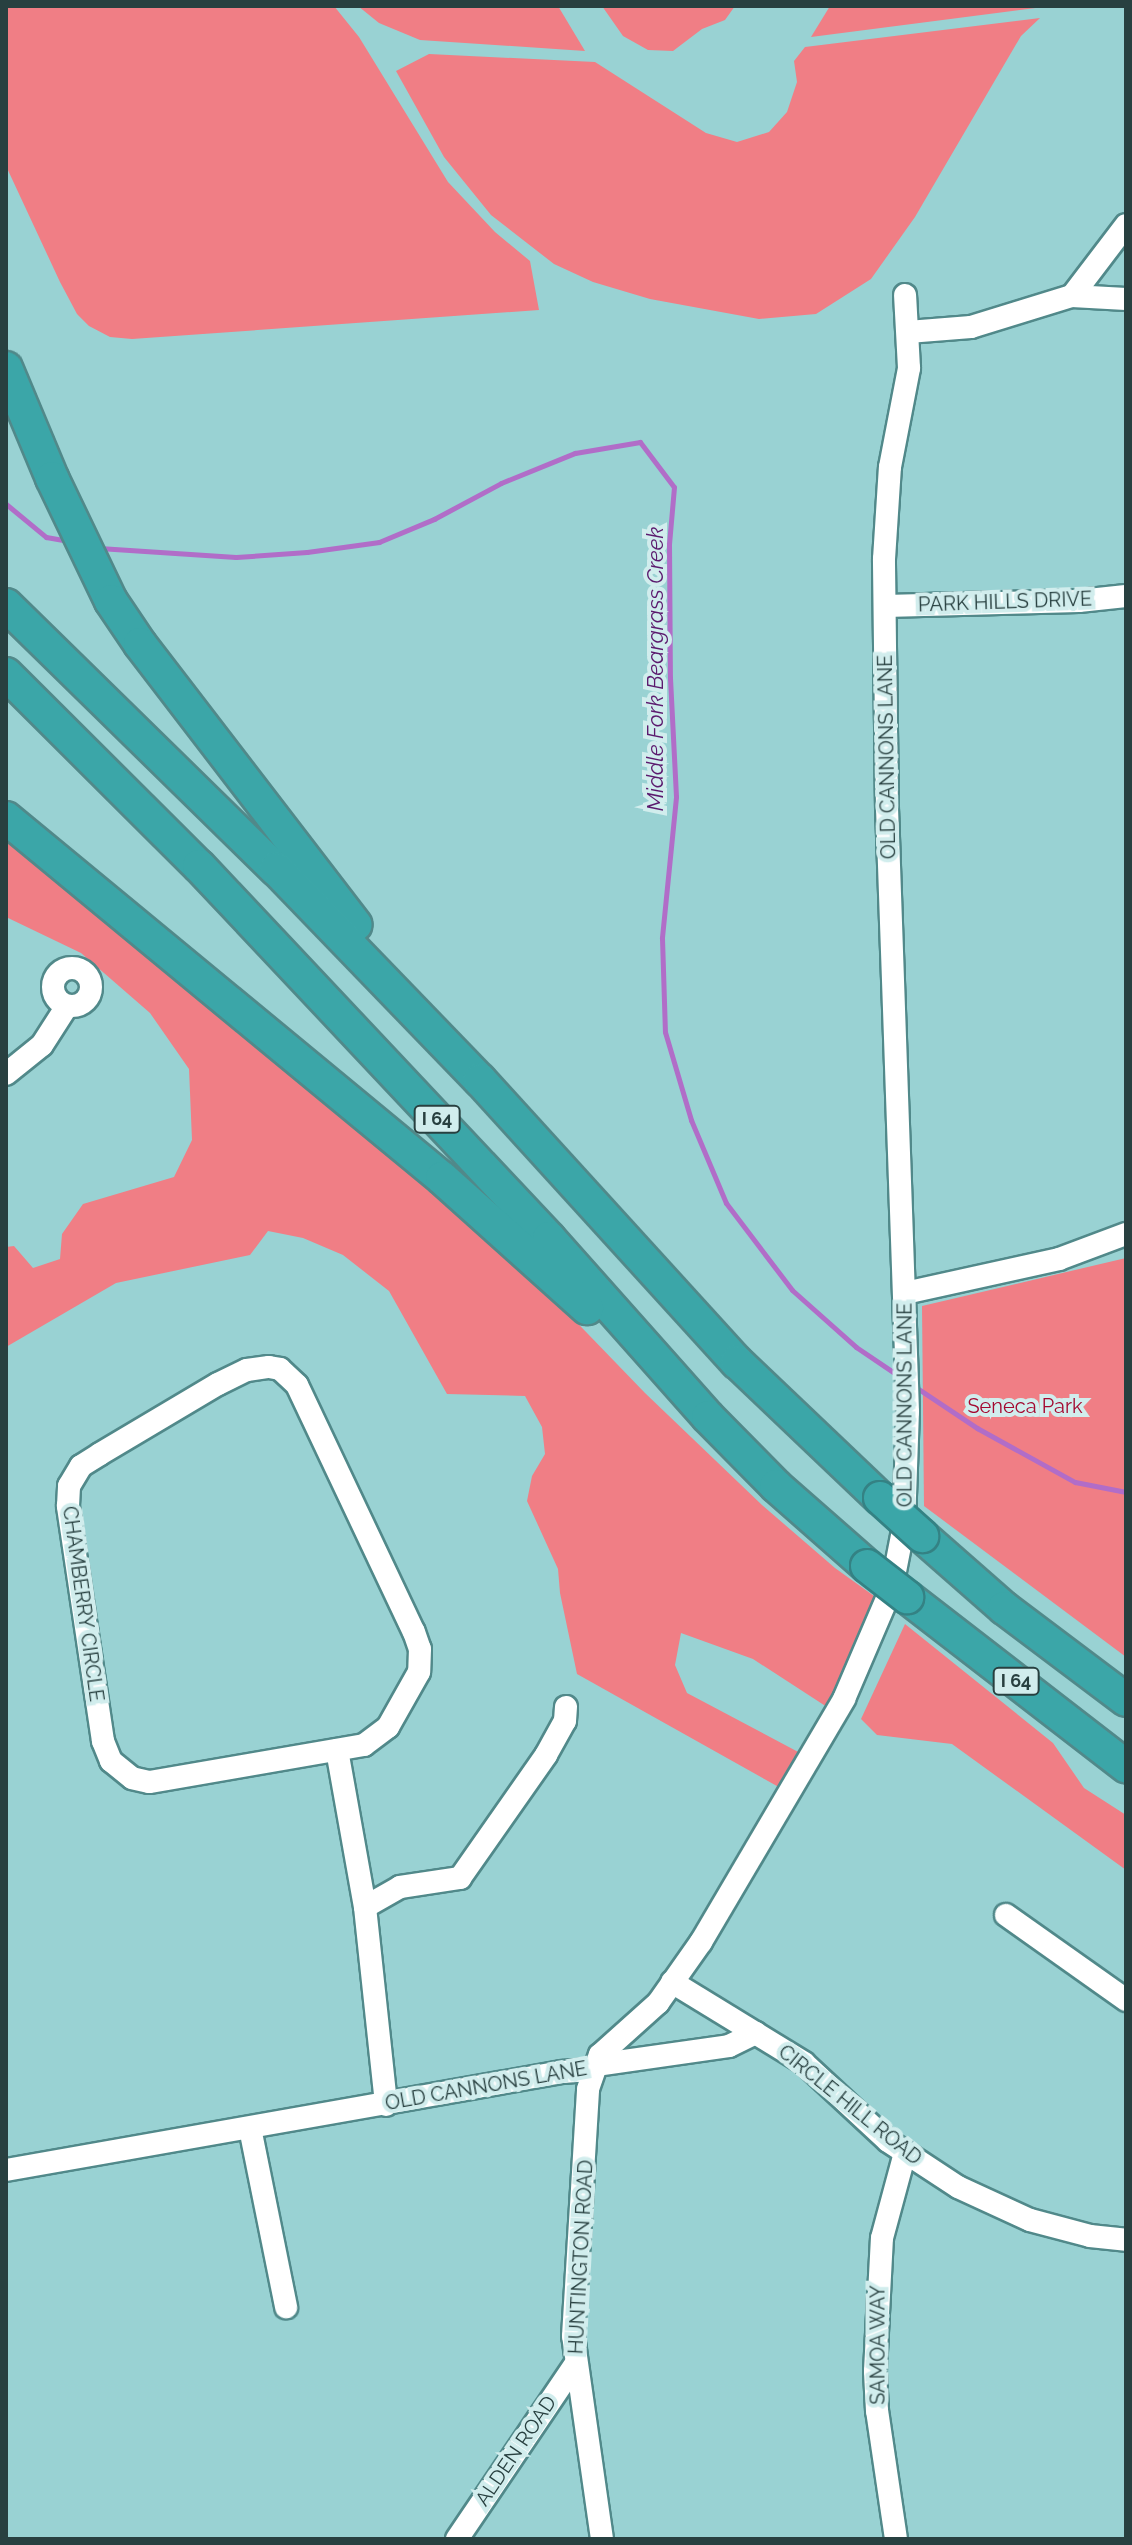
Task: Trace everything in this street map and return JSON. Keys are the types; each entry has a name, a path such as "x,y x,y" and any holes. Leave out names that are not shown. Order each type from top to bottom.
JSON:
{"highway":[{"path":"6,368 52,478 111,601 304,860 480,1080"},
{"name":"I 64","path":"6,605 276,869 480,1080 737,1362 880,1498 1004,1608 1126,1700"},
{"name":"I 64","path":"6,674 199,866 549,1238 708,1417 776,1486 867,1566 1126,1766"},
{"path":"9,819 442,1178 708,1417"}],"street":[{"path":"1072,296 1126,225"},
{"name":"OLD CANNONS LANE","path":"6,2170 595,2067 600,2055 658,2003 701,1942 844,1699 886,1602 904,1525 908,1412 887,809 885,606 890,467 909,368 905,295"},
{"path":"908,332 971,327 1072,296 1126,299"},
{"name":"PARK HILLS DRIVE","path":"885,606 1079,601 1126,596"},
{"path":"6,1074 42,1045 67,1006"},
{"path":"905,1293 1059,1259 1126,1234"},
{"name":"CHAMBERRY CIRCLE","path":"256,1367 280,1369 297,1385 420,1649 419,1672 388,1727 364,1745 337,1750 149,1782 122,1773 111,1761 103,1741 68,1506 73,1476 100,1454 218,1384 256,1367"},
{"path":"365,1907 400,1887 460,1878 546,1755 565,1721 566,1707"},
{"path":"337,1750 365,1907 386,2105"},
{"path":"1006,1915 1126,2000"},
{"name":"CIRCLE HILL ROAD","path":"672,1982 804,2063 905,2153 958,2187 1030,2220 1090,2236 1126,2240"},
{"path":"595,2067 729,2046 756,2033"},
{"name":"HUNTINGTON ROAD","path":"595,2067 588,2089 573,2336 602,2539"},
{"path":"250,2128 286,2307"},
{"name":"SAMOA WAY","path":"896,2539 877,2411 875,2371 882,2238 905,2153"},
{"name":"ALDEN ROAD","path":"457,2539 576,2363"}],"green space":[{"path":"6,6 334,6 359,37 448,182 495,232 530,261 539,310 132,339 110,337 89,326 77,314 60,282 6,166"},
{"path":"358,6 558,6 585,51 420,40 379,23"},
{"path":"602,6 735,6 725,20 702,29 673,51 648,50 623,36"},
{"path":"830,6 1051,6 811,37"},
{"path":"1040,18 1021,36 915,217 871,279 816,314 759,319 650,299 593,282 554,264 491,215 444,157 396,71 429,54 595,62 706,133 737,142 769,132 787,112 797,82 794,61 805,47"},
{"path":"6,837 502,1245 645,1393 762,1505 835,1568 874,1596 858,1641 827,1707 753,1659 681,1633 675,1665 687,1693 802,1754 784,1790 577,1674 558,1569 527,1501 532,1476 545,1454 542,1427 525,1396 447,1394 389,1291 343,1255 303,1238 268,1231 250,1255 116,1283 6,1347 6,1247 14,1246 33,1268 60,1259 62,1234 83,1204 174,1177 192,1140 189,1069 150,1013 81,953 6,917"},
{"name":"Seneca Park","path":"1126,1258 1126,1657 924,1506 922,1306"},
{"path":"905,1624 1053,1743 1084,1788 1126,1815 1126,1870 952,1744 877,1735 861,1719"}],"waterway":[{"name":"Middle Fork Beargrass Creek","path":"99,548 236,557 307,552 379,542 434,519 501,483 575,453 640,442 674,487 669,544 670,678 676,797 662,938 665,1032 691,1120 726,1203 792,1290 856,1347 899,1376"},
{"name":"Middle Fork Beargrass Creek","path":"6,504 46,537 69,541"},
{"name":"Middle Fork Beargrass Creek","path":"914,1386 977,1428 1075,1482 1126,1492"}]}
